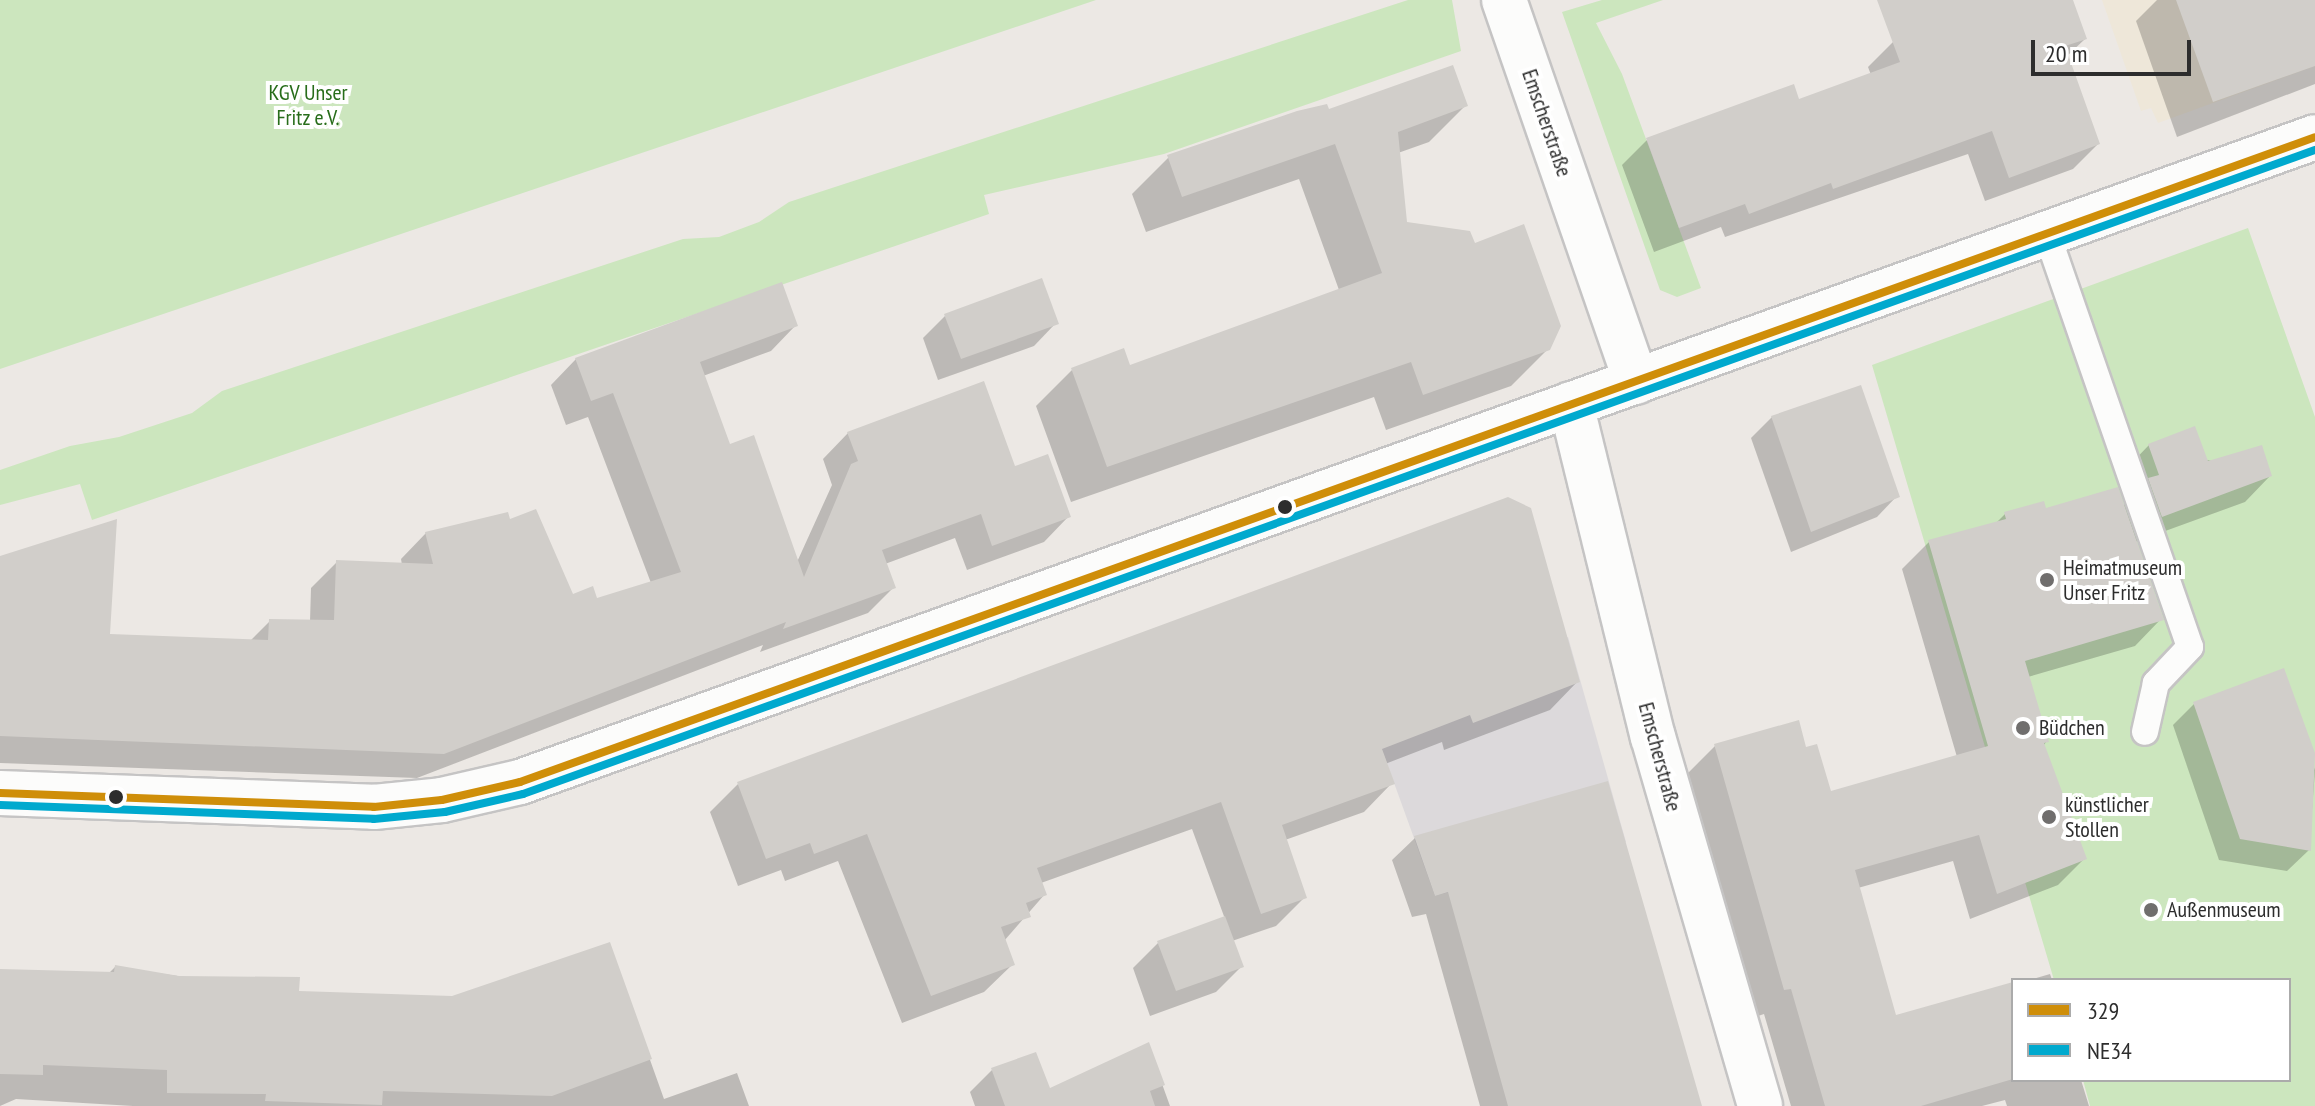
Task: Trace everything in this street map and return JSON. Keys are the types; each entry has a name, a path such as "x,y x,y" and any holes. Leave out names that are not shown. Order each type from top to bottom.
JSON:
{"street":[{"name":"Emscherstraße","path":"1504,0 1636,382"},
{"path":"0,793 374,807 476,793 683,725 2315,137"},
{"name":"Emscherstraße","path":"1571,404 1653,737 1760,1106"}],"lane":[{"path":"2047,234 2190,647 2156,683 2145,732"}],"shaded area":[{"path":"2102,0 2315,0 2315,66 2158,123 2151,108 2141,111"},
{"path":"1568,637 1626,842 1435,896 1364,700"}],"green space":[{"name":"KGV Unser Fritz e.V.","path":"0,0 1096,0 0,369"},
{"path":"1408,0 1452,0 1461,51 1164,154 984,195 989,214 92,520 80,484 0,505 0,470 70,446 119,437 192,413 222,391 683,239 719,237 759,222 789,202"},
{"path":"1602,0 1663,0 1596,23 1622,74 1701,288 1677,297 1660,290 1562,12"},
{"path":"2248,228 2315,417 2315,1106 2090,1106 2084,1082 2291,1082 2291,978 2053,978 1872,365"}],"building":[{"path":"1877,0 2073,0 2087,39 2065,46 2100,144 2009,178 1992,131 1833,189 1831,183 1749,214 1745,204 1679,228 1646,138 1794,84 1799,99 1900,62"},
{"path":"2176,0 2315,0 2315,66 2213,102"},
{"path":"1453,65 1468,106 1398,132 1407,222 1470,231 1475,243 1524,224 1561,326 1550,350 1423,395 1411,362 1107,467 1071,368 1124,348 1130,365 1382,273 1335,144 1182,197 1167,155 1297,111 1327,104 1329,109"},
{"path":"1042,278 1059,324 961,359 944,314"},
{"path":"782,282 798,326 700,362 730,444 754,435 804,577 851,464 858,461 847,432 984,381 1015,466 1048,454 1071,517 992,546 981,514 882,550 896,588 783,629 786,622 444,754 0,736 0,556 117,519 110,634 268,640 269,619 334,620 336,560 433,564 425,532 508,512 510,519 536,509 573,594 593,586 597,598 681,572 613,393 591,401 575,358"},
{"path":"1861,385 1900,497 1811,532 1771,416"},
{"path":"2195,426 2208,461 2262,445 2272,476 2162,517 2148,478 2159,475 2148,444"},
{"path":"2118,487 2164,620 2025,661 2049,742 2044,743 2087,859 1997,894 1979,835 1855,870 1896,1015 2011,983 2011,1080 1921,1106 1825,1106 1791,989 1784,990 1714,744 1799,720 1806,747 1817,744 1831,791 1988,746 1928,540 2006,519 2004,512 2044,501 2046,508"},
{"path":"1508,497 1531,508 1580,682 1473,723 1470,715 1382,749 1395,784 1282,825 1307,898 1261,914 1221,802 1037,868 1047,895 1026,903 1031,917 1001,927 1015,965 931,996 867,834 814,854 810,843 766,859 737,782"},
{"path":"2284,668 2315,753 2311,851 2240,839 2193,702"},
{"path":"1608,781 1702,1106 1508,1106 1448,892 1435,896 1414,836"},
{"path":"1225,916 1244,967 1176,991 1157,941"},
{"path":"610,942 652,1059 552,1096 383,1091 382,1105 265,1101 266,1094 167,1093 167,1070 43,1065 43,1075 0,1074 0,969 114,972 115,965 179,976 300,977 299,991 452,996"},
{"path":"1149,1042 1165,1085 1150,1091 1155,1106 1005,1106 991,1068 1036,1052 1050,1088"}],"transit line":[{"name":"329","path":"0,793 374,807 442,800 520,782 2315,137"},
{"name":"NE34","path":"0,805 374,819 445,812 523,794 2315,150"}],"place":[{"name":"Heimatmuseum Unser Fritz","path":"2047,580"},
{"name":"Büdchen","path":"2023,728"},
{"name":"künstlicher Stollen","path":"2049,817"},
{"name":"Außenmuseum","path":"2151,910"}]}
